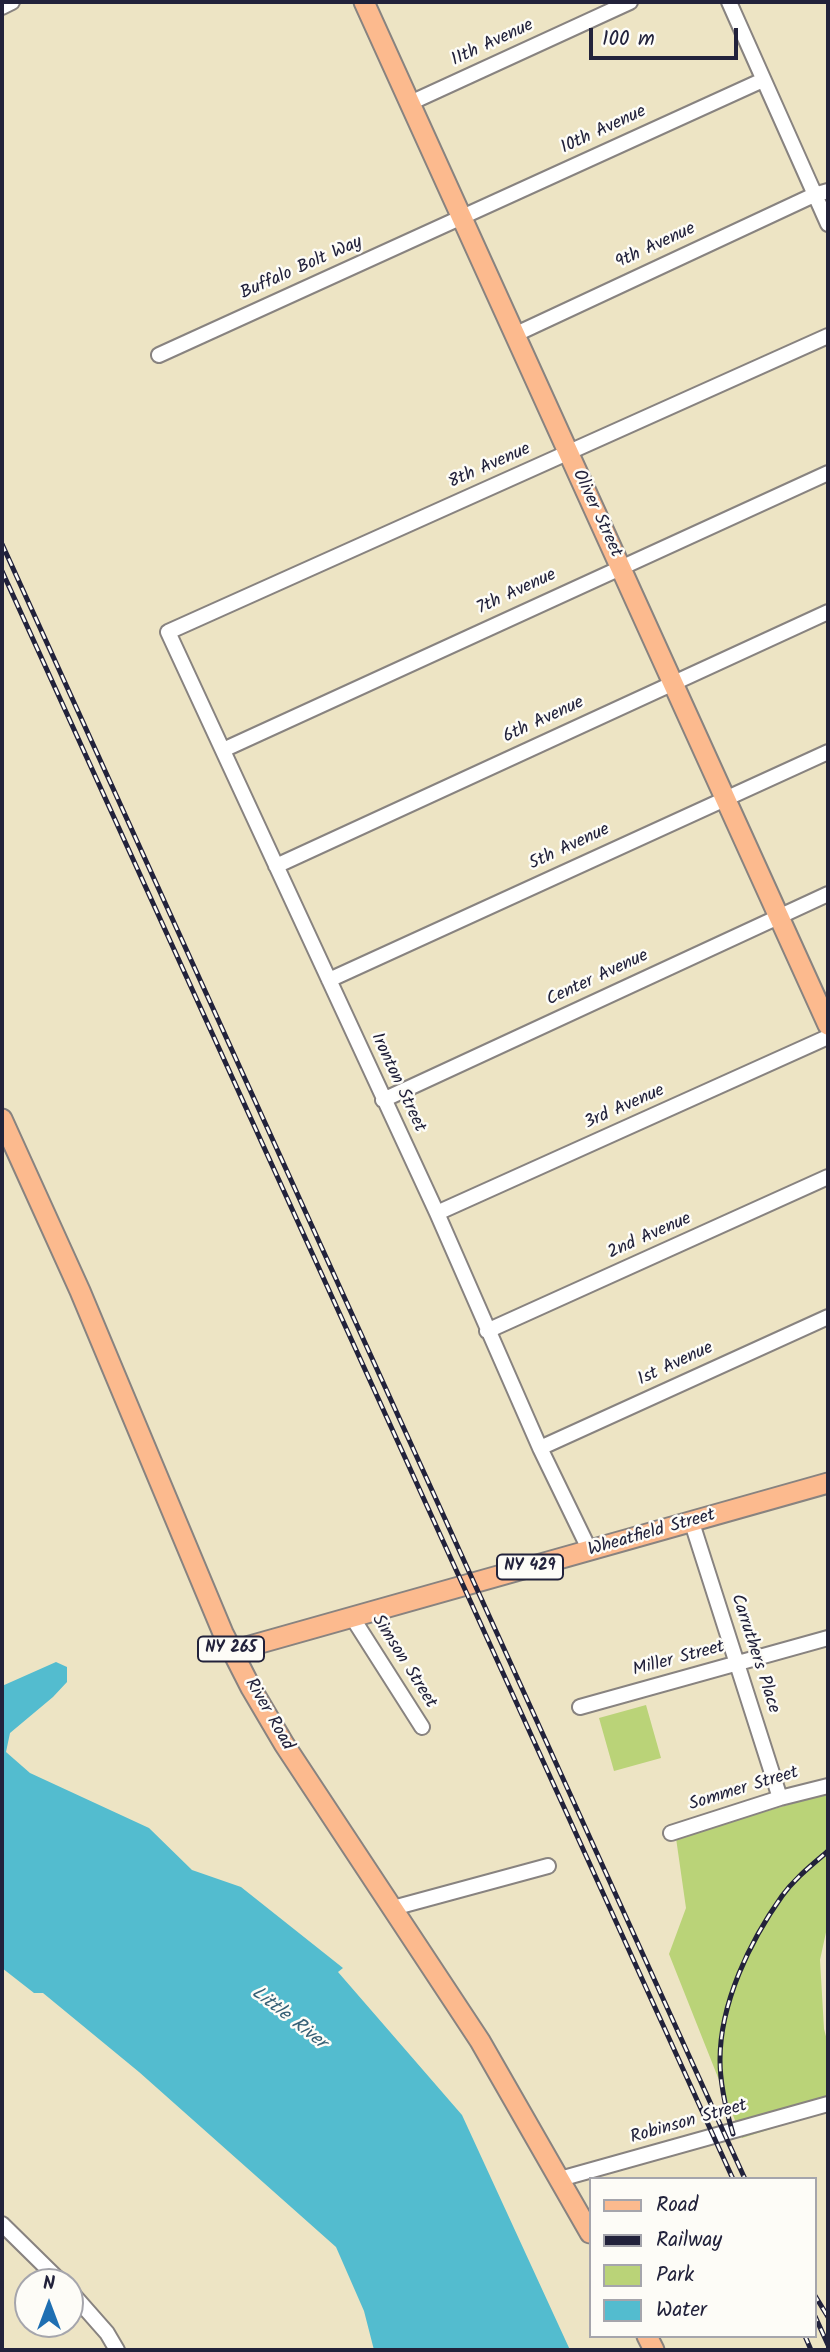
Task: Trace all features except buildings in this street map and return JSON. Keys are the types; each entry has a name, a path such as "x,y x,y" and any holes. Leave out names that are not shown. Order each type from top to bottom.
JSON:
{"main road":[{"name":"Oliver Street","path":"364,2 828,1026"},
{"name":"River Road","path":"2,1119 84,1301 232,1651 284,1744 480,2041 588,2229"},
{"name":"Wheatfield Street","path":"232,1651 828,1483"}],"street":[{"path":"2,7 12,2"},
{"name":"11th Avenue","path":"410,103 630,2"},
{"path":"729,2 763,80 821,193 828,224"},
{"name":"10th Avenue","path":"461,218 763,80"},
{"name":"9th Avenue","path":"514,335 821,193"},
{"name":"Buffalo Bolt Way","path":"159,355 461,218"},
{"name":"8th Avenue","path":"168,632 828,336"},
{"name":"7th Avenue","path":"223,750 828,473"},
{"name":"6th Avenue","path":"276,866 828,612"},
{"name":"Ironton Street","path":"168,632 437,1213 540,1448 590,1551"},
{"name":"5th Avenue","path":"328,980 828,752"},
{"name":"Center Avenue","path":"383,1100 828,894"},
{"name":"3rd Avenue","path":"437,1213 828,1037"},
{"name":"2nd Avenue","path":"487,1331 828,1177"},
{"name":"1st Avenue","path":"540,1448 828,1317"},
{"name":"Carruthers Place","path":"692,1522 780,1798"},
{"name":"Simson Street","path":"352,1617 422,1727"},
{"name":"Miller Street","path":"580,1707 828,1638"},
{"name":"Sommer Street","path":"671,1833 780,1798 828,1786"},
{"path":"393,1908 548,1866"},
{"name":"Robinson Street","path":"560,2179 828,2104"},
{"path":"2,2224 47,2268"},
{"path":"84,2307 107,2333 117,2350"}],"green space":[{"path":"646,1705 661,1758 614,1771 599,1718"},
{"path":"828,1793 828,1923 820,1960 824,2029 828,2044 828,2111 742,2138 669,1954 686,1908 676,1838"}],"water":[{"name":"Little River","path":"56,1662 67,1667 67,1682 10,1733 6,1752 30,1773 149,1828 192,1870 241,1887 343,1968 338,1972 462,2115 570,2350 374,2350 364,2311 336,2247 139,2072 43,1993 34,1993 2,1968 2,1686"}],"railway":[{"path":"2,544 744,2177"},
{"path":"2,571 732,2177"},
{"path":"733,2134 724,2097 720,2060 721,2038 731,1995 748,1953 782,1896 828,1851"},
{"path":"816,2297 828,2317"},
{"path":"816,2318 828,2345"},
{"path":"806,2338 811,2350"}]}
